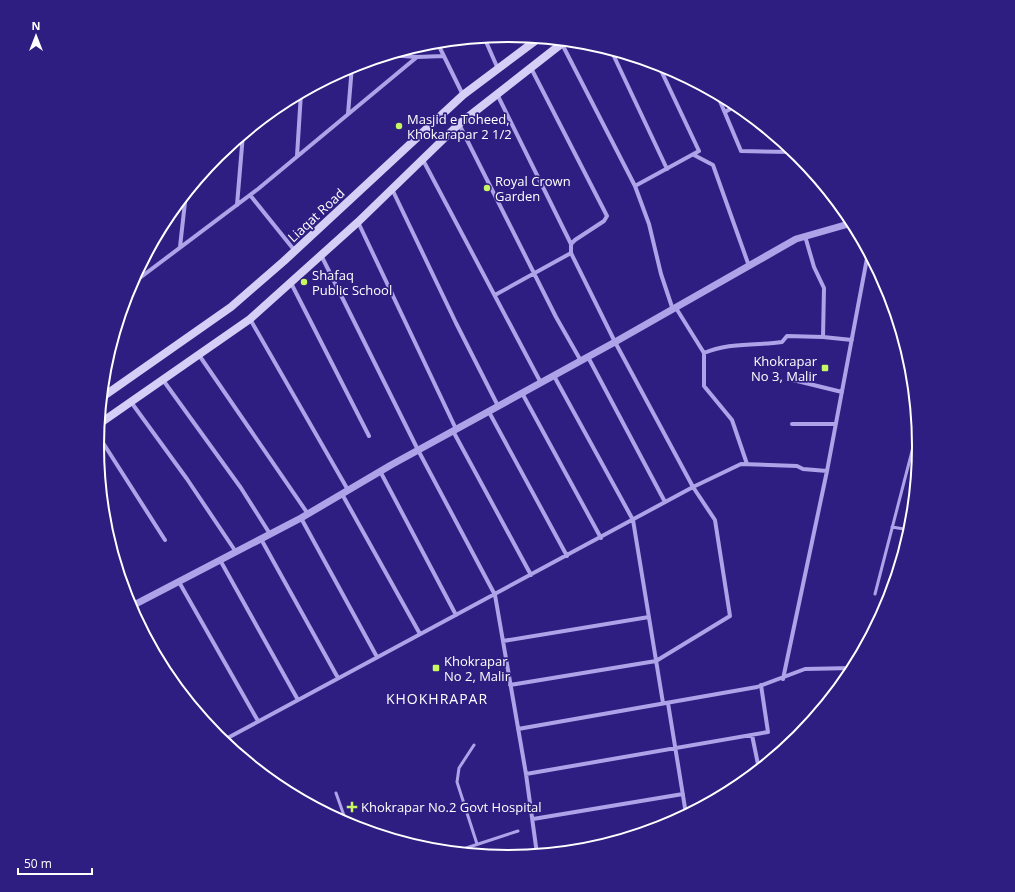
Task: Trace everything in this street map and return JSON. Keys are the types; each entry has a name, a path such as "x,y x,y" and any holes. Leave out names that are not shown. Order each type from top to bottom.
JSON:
{"main road":[{"name":"Liaqat Road","path":"107,394 231,307 295,251 464,95 532,43"},
{"path":"104,421 250,319 358,222 459,124 560,45"}],"street":[{"path":"487,43 498,69"},
{"path":"566,46 635,186 649,224 661,274 675,309 704,353 704,386 732,420 747,464"},
{"path":"440,48 464,95"},
{"path":"403,56 444,56"},
{"path":"140,277 250,195 417,57"},
{"path":"614,57 667,169"},
{"path":"531,68 607,216 604,221 574,240 571,244"},
{"path":"635,186 699,153 700,149 663,73"},
{"path":"348,114 351,74"},
{"path":"497,94 571,244 571,253 615,342 693,487 715,520 730,616 656,661 510,685"},
{"path":"297,156 301,99"},
{"path":"721,103 741,151 784,152"},
{"path":"725,112 730,109"},
{"path":"459,124 534,273 581,361"},
{"path":"237,205 242,141"},
{"path":"694,155 713,165 749,266"},
{"path":"423,159 541,383"},
{"path":"392,188 456,324 498,406"},
{"path":"250,195 295,251"},
{"path":"180,247 185,203"},
{"path":"358,222 455,430 531,575"},
{"path":"135,604 301,518 380,471 675,309 796,239 845,225"},
{"path":"805,236 814,267 824,288 823,337"},
{"path":"494,295 571,253"},
{"path":"321,255 418,450 495,595 526,774 536,849"},
{"path":"783,679 827,471 867,261"},
{"path":"291,283 369,436"},
{"path":"250,319 345,492 420,634"},
{"path":"704,353 715,348 727,346 780,343 787,336 823,337 852,340"},
{"path":"199,355 308,514"},
{"path":"588,357 665,502"},
{"path":"554,376 633,520 656,661 675,748 685,809"},
{"path":"163,379 241,488 270,534"},
{"path":"793,380 842,392"},
{"path":"522,393 601,538"},
{"path":"131,402 187,479 236,552"},
{"path":"488,412 567,556"},
{"path":"792,424 836,424"},
{"path":"104,444 165,540"},
{"path":"228,738 601,538 693,487 741,464 797,466 803,469 827,471"},
{"path":"380,471 456,615"},
{"path":"301,518 377,658"},
{"path":"261,539 338,678"},
{"path":"220,560 298,700"},
{"path":"179,582 258,721"},
{"path":"503,642 649,617"},
{"path":"518,729 761,685 783,679 805,670 844,668"},
{"path":"526,774 768,732 761,685"},
{"path":"752,735 758,763"},
{"path":"532,819 682,794"}],"lane":[{"path":"875,594 912,452"},
{"path":"892,527 903,529"},
{"path":"474,746 459,768 457,782 477,844"},
{"path":"336,793 345,815"},
{"path":"466,848 518,831"}],"place":[{"name":"Masjid e Toheed, Khokarapar 2 1/2","path":"399,126"},
{"name":"Royal Crown Garden","path":"487,188"},
{"name":"Shafaq Public School","path":"304,282"},
{"name":"Khokrapar No 3, Malir","path":"825,368"},
{"name":"Khokrapar No 2, Malir","path":"436,668"},
{"name":"Khokrapar No.2 Govt Hospital","path":"352,807"}],"district":[{"name":"KHOKHRAPAR","path":"437,699"}]}
